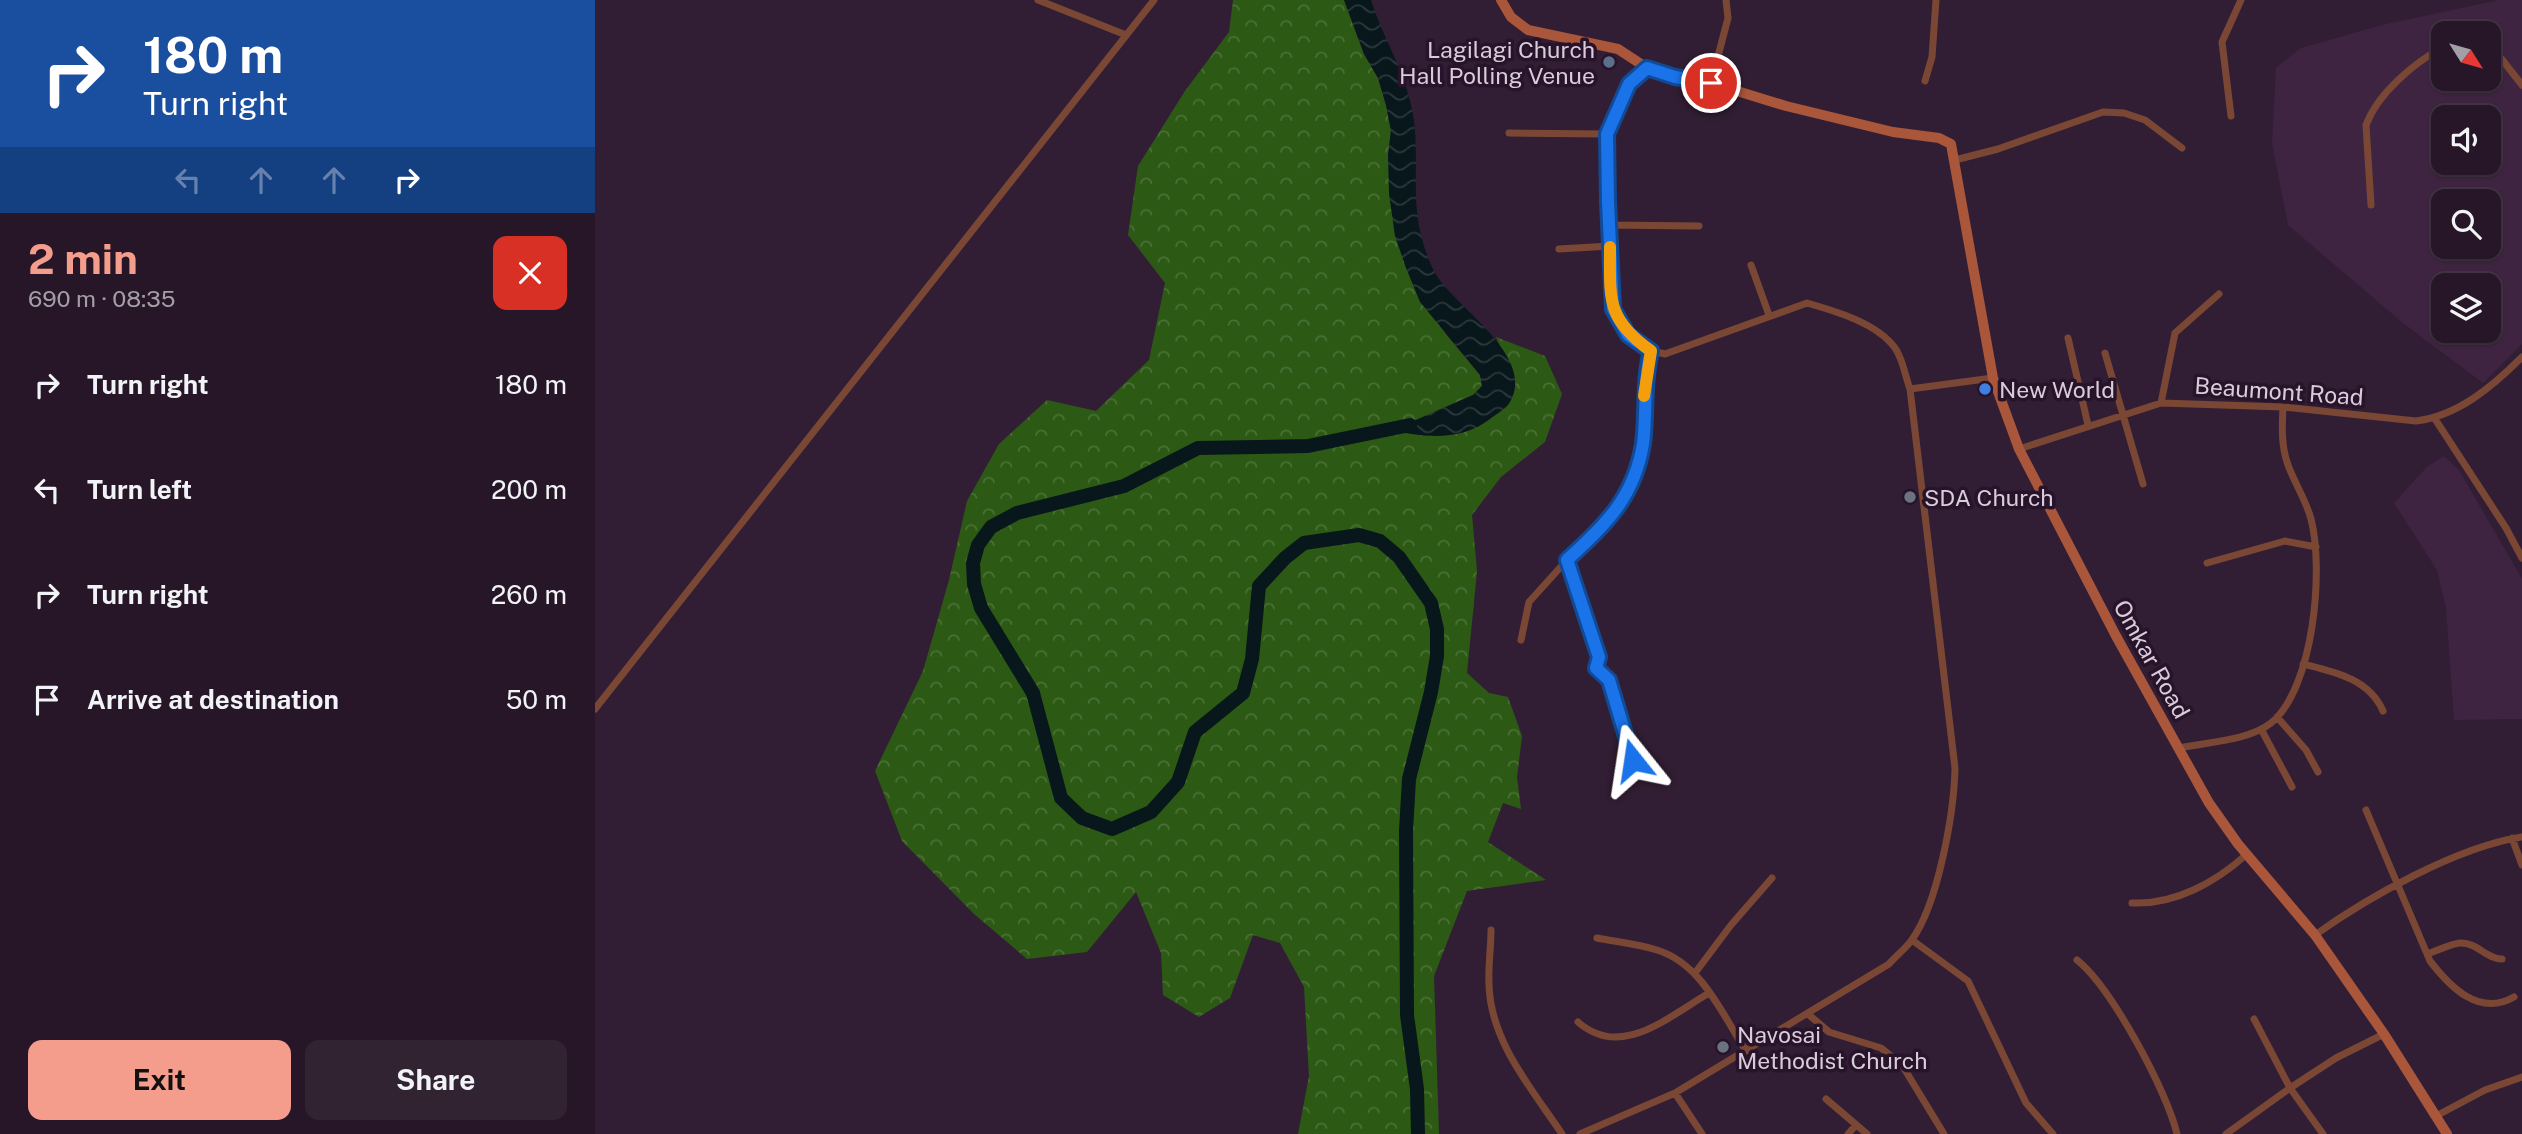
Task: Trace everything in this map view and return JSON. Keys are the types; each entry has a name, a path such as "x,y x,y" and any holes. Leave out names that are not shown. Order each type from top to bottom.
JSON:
{"street":[{"path":"1038,0 1126,35"},
{"path":"595,709 1154,0"},
{"path":"1501,0 1511,17 1528,30 1618,48 1647,68 1675,77 1711,83 1728,18 1725,0"},
{"path":"1925,81 1932,57 1936,0"},
{"path":"2231,116 2222,42 2241,0"},
{"path":"2371,205 2366,125 2371,113 2411,69 2431,55"},
{"path":"2501,58 2522,85"},
{"path":"1580,1134 1675,1093 1889,964 1912,940 1930,904 1954,796 1955,768 1910,389 1896,349 1886,338 1860,323 1807,303 1665,354 1651,351 1628,335 1613,309 1607,134 1629,84 1647,68"},
{"name":"Omkar Road","path":"1711,83 1786,106 1893,132 1939,138 1951,144 1993,378 2019,449 2116,636 2209,803 2247,854 2315,935 2384,1034 2447,1134"},
{"path":"1955,160 1999,149 2103,112 2124,113 2145,120 2182,148"},
{"path":"1509,133 1607,134"},
{"path":"1609,225 1699,226"},
{"path":"1559,249 1610,246"},
{"path":"1751,265 1769,315"},
{"path":"2161,403 2175,333 2218,294"},
{"path":"2069,338 2088,425"},
{"path":"1521,639 1529,603 1567,560 1616,512 1630,490 1643,442 1646,371 1651,351"},
{"path":"2105,353 2143,484"},
{"name":"Beaumont Road","path":"2019,449 2161,403 2283,407 2416,421 2435,419 2465,404 2522,357"},
{"path":"1910,389 1993,378"},
{"path":"2179,748 2261,729 2277,717 2294,691 2303,664 2312,625 2316,547 2311,519 2288,465 2282,436 2283,407"},
{"path":"2435,419 2506,528 2522,558"},
{"path":"2207,563 2285,541 2316,547"},
{"path":"1567,560 1599,657 1596,668 1609,680 1633,760"},
{"path":"2303,664 2350,678 2366,687 2383,711"},
{"path":"2277,717 2305,750 2318,772"},
{"path":"2261,729 2292,787"},
{"path":"2366,810 2427,954 2445,981 2466,996 2499,1004 2514,998"},
{"path":"2315,935 2351,910 2458,857 2522,837"},
{"path":"2512,838 2522,865"},
{"path":"2132,903 2151,902 2204,887 2247,854"},
{"path":"1695,973 1731,925 1772,878"},
{"path":"1492,930 1489,985 1499,1032 1513,1062 1562,1134"},
{"path":"1597,938 1657,950 1695,973 1746,1051"},
{"path":"1912,940 1968,981 2026,1103 2053,1134"},
{"path":"2427,954 2461,943 2478,948 2493,959 2502,960"},
{"path":"2077,960 2089,971 2136,1042 2177,1134"},
{"path":"1578,1022 1590,1033 1617,1040 1636,1034 1709,993"},
{"path":"1808,1014 1829,1032 1881,1048 1902,1065 1944,1134"},
{"path":"2254,1019 2290,1088 2323,1134"},
{"path":"2226,1134 2336,1058 2384,1034"},
{"path":"2436,1116 2485,1090 2522,1077"},
{"path":"1675,1093 1702,1134"},
{"path":"1826,1099 1867,1134"},
{"path":"1849,1134 1856,1125"}],"shaded area":[{"path":"2499,0 2522,0 2522,344 2483,383 2403,323 2288,225 2272,143 2276,68 2301,48 2382,25"},
{"path":"2444,456 2459,470 2522,579 2522,719 2454,720 2446,608 2437,570 2394,503 2427,467"}],"green space":[{"path":"1233,0 1344,0 1364,54 1378,78 1391,131 1388,155 1395,236 1446,334 1480,375 1482,386 1473,395 1394,429 1514,378 1496,337 1545,356 1562,394 1545,442 1501,477 1472,515 1477,571 1467,673 1489,693 1508,697 1522,736 1517,777 1521,809 1503,803 1488,842 1546,880 1467,891 1434,976 1439,1134 1298,1134 1309,1076 1304,987 1280,943 1253,935 1230,998 1199,1017 1163,995 1161,953 1136,892 1087,952 1027,959 974,914 902,841 875,771 923,671 949,580 967,501 999,444 1047,400 1096,411 1149,360 1165,283 1128,235 1138,166 1185,91 1229,32"}],"water":[{"path":"1344,0 1371,0 1404,81 1414,123 1419,226 1431,265 1447,289 1504,351 1513,368 1515,385 1510,402 1490,419 1467,431 1430,436 1393,430 1473,395 1482,386 1480,375 1420,302 1406,268 1395,236 1389,194 1388,155 1391,131 1386,105 1378,78 1364,54"}],"waterway":[{"path":"1410,425 1308,446 1198,448 1124,486 1017,513 991,527 978,545 973,563 974,584 981,608 1033,693 1061,798 1082,818 1112,829 1151,812 1178,782 1195,732 1243,693 1252,659 1259,586 1285,558 1304,543 1359,535 1380,541 1399,557 1431,603 1437,629 1437,656 1431,692 1409,779 1406,831 1407,1015 1417,1089 1418,1134"}],"slow traffic":[{"path":"1610,247 1613,309 1628,335 1651,351 1644,396"}],"place":[{"name":"Lagilagi Church Hall Polling Venue","path":"1609,62"},
{"name":"New World","path":"1985,389"},
{"name":"SDA Church","path":"1910,497"},
{"name":"Navosai Methodist Church","path":"1723,1047"}],"route":[{"path":"1633,760 1609,680 1596,668 1599,657 1567,560 1616,512 1630,490 1643,442 1643,403 1651,351 1628,335 1613,309 1607,134 1629,84 1647,68 1675,77 1711,83"}]}
